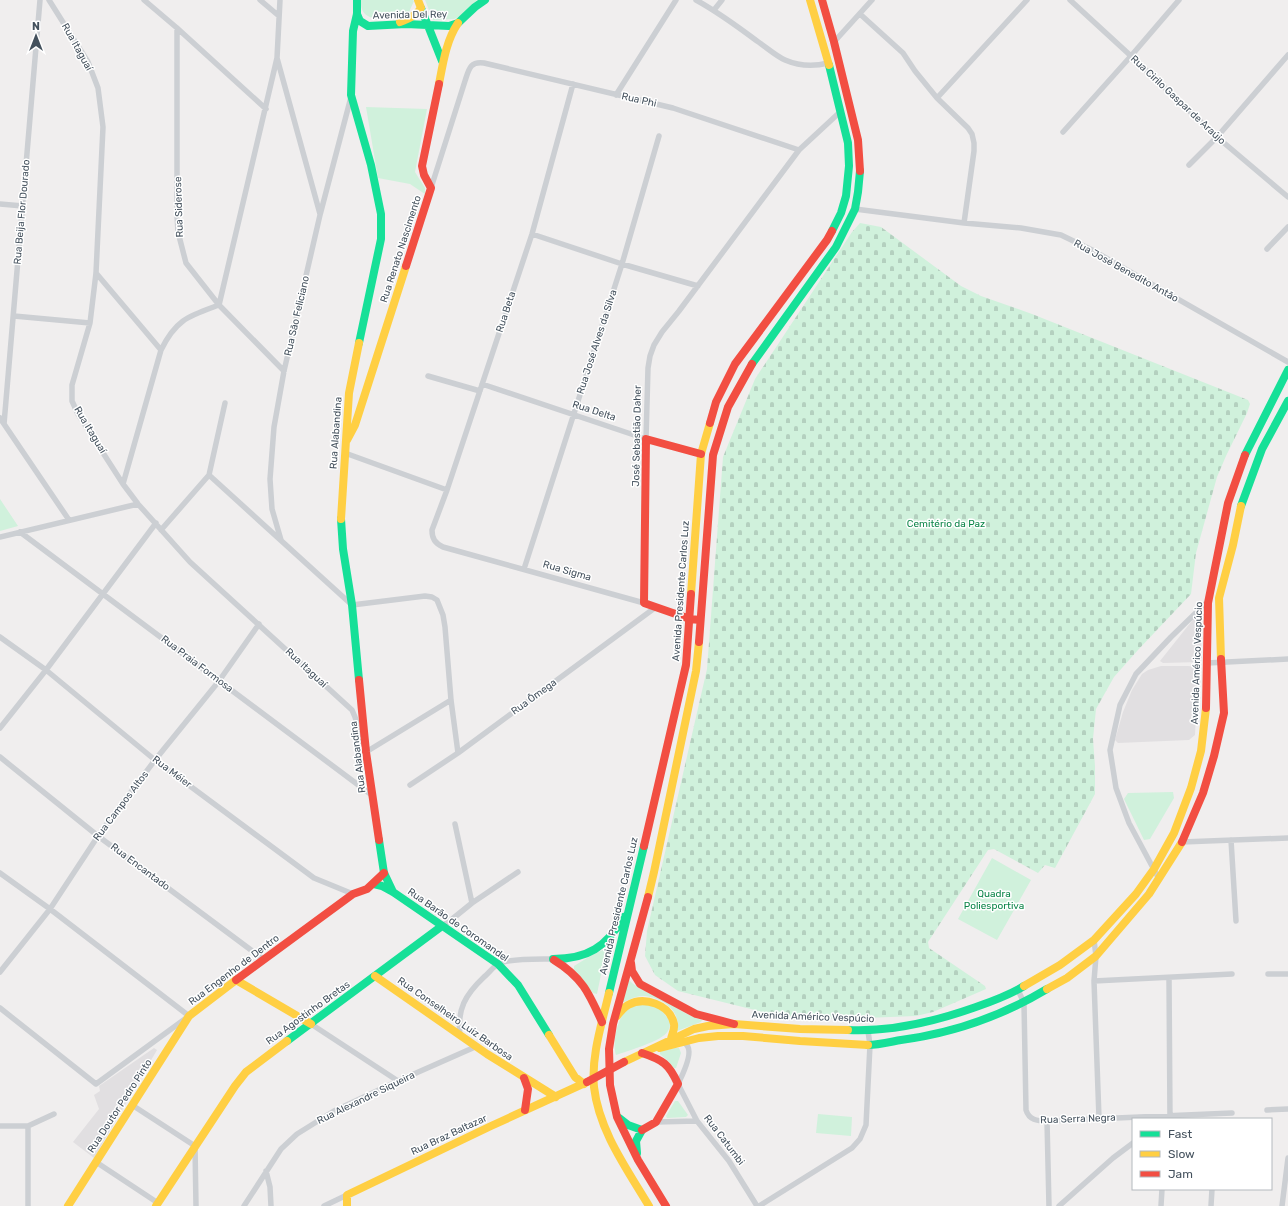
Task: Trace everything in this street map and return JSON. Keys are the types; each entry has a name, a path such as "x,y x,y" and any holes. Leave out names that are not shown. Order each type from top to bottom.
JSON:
{"main road":[{"name":"Rua Alabandina","path":"357,0 357,14 353,31 351,95 371,165 381,214 382,239 349,393 341,512 343,549 352,605 366,750 384,873"},
{"name":"Avenida Del Rey","path":"357,14 360,21 368,26 374,27 393,24 449,26 458,23 485,0"},
{"name":"Avenida Presidente Carlos Luz","path":"649,1206 619,1156 607,1131 599,1108 594,1086 595,1057 598,1038 686,665 701,454 716,402 735,364 827,240 841,213 846,196 849,166 848,143 828,63 810,0"},
{"name":"Avenida Presidente Carlos Luz","path":"666,1206 638,1160 617,1117 610,1085 609,1049 613,1024 654,872 696,671 713,455 728,407 748,370 836,247 855,209 860,166 858,140 822,0"},
{"path":"420,4 443,63"},
{"path":"393,24 419,12 420,4"},
{"path":"431,188 424,176 422,166 448,42 458,23"},
{"name":"Rua Renato Nascimento","path":"345,442 354,425 431,188"},
{"name":"Avenida Américo Vespúcio","path":"586,1083 670,1039 694,1029 708,1026 734,1024 800,1029 868,1031 923,1023 969,1010 997,1000 1018,990 1060,965 1094,940 1136,894 1154,869 1174,833 1191,788 1201,751 1206,713 1208,603 1228,503 1245,456 1288,370"},
{"name":"Avenida Américo Vespúcio","path":"642,1053 699,1038 718,1036 743,1036 870,1045 924,1037 960,1028 1024,1003 1067,978 1096,956 1149,894 1159,879 1182,842 1203,793 1214,756 1224,713 1219,598 1233,545 1241,506 1262,449 1288,401"},
{"name":"Rua Delta","path":"646,439 701,454"},
{"name":"José Sebastião Daher","path":"644,603 646,439"},
{"name":"Rua Sigma","path":"644,603 690,619 700,620"},
{"path":"1191,788 1203,793"},
{"name":"Rua Engenho de Dentro","path":"189,1016 263,959 353,894 367,889 374,884 384,873"},
{"name":"Rua Barão de Coromandel","path":"384,873 393,892"},
{"name":"Rua Barão de Coromandel","path":"374,884 382,886 393,892 498,964 518,985 575,1077 586,1083"},
{"path":"553,959 567,959 582,956 593,952 605,944 618,927 631,903"},
{"name":"Rua Agostinho Bretas","path":"157,1204 235,1086 246,1072 442,926"},
{"path":"553,959 578,978 591,997 602,1022"},
{"path":"631,960 632,971 640,984 696,1014 734,1024"},
{"name":"Rua Conselheiro Luiz Barbosa","path":"375,976 475,1047 556,1097"},
{"path":"236,980 311,1024"},
{"path":"613,1024 618,1013 628,1004 648,1000 660,1004 671,1016 674,1028 670,1039"},
{"name":"Rua Doutor Pedro Pinto","path":"68,1206 189,1016"},
{"name":"Rua Catumbi","path":"642,1053 660,1058 664,1061 672,1071 678,1084"},
{"path":"572,1089 575,1077"},
{"path":"524,1078 528,1089 525,1110"},
{"name":"Rua Braz Baltazar","path":"347,1195 525,1110 586,1083"},
{"path":"638,1160 635,1143 638,1135 642,1130 656,1122 678,1084"},
{"path":"617,1117 628,1125 642,1130"},
{"path":"347,1195 347,1206"}],"street":[{"name":"Rua Beija Flor Dourado","path":"4,424 40,0"},
{"name":"Rua Itaguaí","path":"49,0 88,62 98,88 103,126 96,273 90,323 72,385 72,401 78,414 123,484 138,504 190,562 352,710 366,750"},
{"path":"144,0 266,109"},
{"path":"260,0 279,16"},
{"path":"123,484 161,350 168,336 177,325 186,319 219,304 277,58 280,0"},
{"path":"616,95 676,0"},
{"path":"696,0 714,10 784,60 808,66 828,63"},
{"path":"714,10 722,0"},
{"path":"834,42 872,0"},
{"path":"937,98 1027,0"},
{"name":"Rua Cirilo Gaspar de Araújo","path":"1070,0 1217,137 1288,197"},
{"path":"1063,132 1179,0"},
{"path":"860,14 902,53 937,98 968,128 972,134 974,142 964,223"},
{"name":"Rua Siderose","path":"177,28 178,232 186,263 219,304 284,371"},
{"path":"1189,165 1217,137 1288,55"},
{"path":"277,58 320,215"},
{"name":"Rua Phi","path":"475,62 484,62 673,108 799,150"},
{"name":"Rua Renato Nascimento","path":"431,188 464,81 468,70 475,62"},
{"name":"Rua Beta","path":"432,537 432,530 447,490 532,234 573,84"},
{"name":"Rua São Feliciano","path":"282,540 272,509 270,479 274,427 284,371 320,215 351,95"},
{"name":"José Sebastião Daher","path":"646,439 648,368 654,345 662,332 679,312 799,150 840,112"},
{"name":"Rua José Alves da Silva","path":"524,569 622,264 660,136"},
{"path":"0,204 23,206"},
{"name":"Rua José Benedito Antão","path":"855,209 964,223 1021,228 1061,235 1092,250 1288,362"},
{"path":"1267,249 1288,227"},
{"path":"532,234 622,264 698,286"},
{"path":"96,273 161,350"},
{"path":"14,316 90,323"},
{"path":"428,376 480,391"},
{"name":"Rua Delta","path":"482,384 646,439"},
{"path":"161,530 208,475 225,403"},
{"path":"0,418 69,520"},
{"path":"345,453 447,490"},
{"path":"208,475 282,540 352,605 425,596 432,597 437,600 445,627 451,700 458,753"},
{"path":"0,537 138,504"},
{"path":"0,728 46,670 156,523"},
{"name":"Rua Praia Formosa","path":"20,532 373,796"},
{"name":"Rua Sigma","path":"432,537 436,543 443,547 644,603"},
{"path":"1159,879 1129,823 1116,788 1110,750 1120,705 1136,674 1171,637 1205,604 1208,603"},
{"name":"Rua Ômega","path":"410,785 458,753 656,606"},
{"name":"Rua Campos Altos","path":"0,972 50,909 98,836 155,760 219,681 259,624"},
{"name":"Rua Méier","path":"0,637 46,670 155,760 314,878 353,894"},
{"path":"1207,663 1288,659"},
{"path":"366,750 451,700"},
{"name":"Rua Encantado","path":"0,757 98,836 263,959"},
{"path":"455,824 472,903"},
{"path":"1182,842 1288,838"},
{"path":"1231,840 1236,922"},
{"name":"Rua Agostinho Bretas","path":"442,926 472,903 518,872"},
{"path":"0,873 50,909 189,1016"},
{"path":"1094,940 1096,956 1094,981 1099,1118"},
{"path":"460,1036 458,1023 460,1012 468,995 474,987 498,964 535,958 553,959"},
{"path":"1094,981 1232,974"},
{"path":"1268,974 1288,974"},
{"path":"1168,1118 1169,978"},
{"name":"Rua Serra Negra","path":"1018,990 1024,1003 1026,1110 1032,1119 1037,1121 1047,1121 1099,1118 1168,1118 1212,1116 1232,1113"},
{"name":"Rua Engenho de Dentro","path":"0,1008 96,1084 189,1016"},
{"path":"311,1024 398,1081"},
{"path":"758,1206 852,1148 860,1139 866,1125 870,1045 868,1031"},
{"path":"678,1084 685,1070 689,1053 688,1047 684,1042"},
{"name":"Rua Alexandre Siqueira","path":"244,1206 281,1149 297,1134 334,1111 475,1047"},
{"name":"Rua Catumbi","path":"678,1084 697,1121 729,1161 758,1206"},
{"path":"132,1105 196,1146 196,1206"},
{"path":"1268,1110 1288,1109"},
{"path":"0,1122 3,1126 28,1126 54,1114"},
{"path":"656,1122 697,1121"},
{"path":"1047,1121 1049,1206"},
{"path":"28,1126 28,1206"},
{"path":"1059,1206 1113,1158 1132,1144"},
{"path":"1282,1206 1288,1158"},
{"path":"96,1162 157,1204"},
{"path":"266,1171 270,1187 271,1206"},
{"path":"1161,1206 1162,1190"},
{"path":"1211,1206 1212,1190"},
{"name":"Rua Braz Baltazar","path":"324,1206 347,1195"}],"shaded area":[{"path":"1199,615 1202,658 1200,662 1163,663 1160,661 1195,617"},
{"path":"1161,666 1198,667 1195,735 1189,740 1118,743 1115,740 1123,712 1132,690 1142,674 1148,670"},
{"path":"154,1048 157,1050 94,1158 73,1142 99,1109 94,1095 100,1091 99,1086"}],"green space":[{"path":"361,0 414,1 409,12 387,18 379,18 371,17 366,14 362,9"},
{"path":"425,0 477,0 462,15 454,19 433,20"},
{"path":"366,107 427,109 415,172 425,188 425,194 410,184 378,178"},
{"name":"Cemitério da Paz","path":"860,223 881,227 961,286 981,296 1032,314 1248,400 1250,404 1217,477 1196,553 1191,594 1114,677 1096,709 1093,739 1095,794 1055,868 1045,865 1038,873 994,849 988,850 928,942 929,948 985,986 986,989 933,1012 916,1016 839,1019 779,1016 678,991 655,975 645,956 647,931 707,669 723,457 755,379 852,232"},
{"path":"0,499 18,526 0,531"},
{"path":"1173,792 1174,798 1150,839 1144,840 1124,799 1128,793"},
{"name":"Quadra Poliesportiva","path":"992,858 1031,880 997,940 958,919"},
{"path":"603,950 606,950 597,994 593,993 574,971 574,966"},
{"path":"629,980 641,989 664,1000 687,1014 702,1020 701,1022 677,1031 677,1020 675,1013 660,1000 648,996 642,996 634,997 622,1002"},
{"path":"640,1004 658,1006 670,1021 669,1030 665,1035 652,1042 616,1055 615,1038 620,1020 628,1010"},
{"path":"679,1048 681,1053 676,1068 674,1068 660,1054 662,1051"},
{"path":"675,1101 678,1101 688,1115 686,1117 667,1118 666,1116"},
{"path":"818,1114 852,1117 851,1136 816,1133"}],"traffic: fast":[{"path":"357,0 357,14 353,31 351,95 371,165 381,214 381,239 359,343"},
{"path":"357,14 360,21 368,26 406,24 449,26 458,23 485,0"},
{"path":"421,8 442,61"},
{"path":"829,65 848,143 849,166 846,196 841,213 832,231"},
{"path":"752,364 836,247 855,209 860,171"},
{"path":"1245,455 1288,370"},
{"path":"1241,506 1262,449 1288,401"},
{"path":"341,519 343,549 352,605 359,680"},
{"path":"379,840 384,873 393,892"},
{"path":"609,993 644,846"},
{"path":"374,884 382,886 393,892 498,964 518,985 549,1035"},
{"path":"553,959 576,957 595,949 610,936 624,917"},
{"path":"287,1041 442,926"},
{"path":"848,1030 895,1028 927,1022 958,1013 1005,996 1024,986"},
{"path":"868,1045 920,1037 958,1028 995,1015 1030,999 1047,989"},
{"path":"619,1118 628,1125 642,1130 636,1141 637,1153"}],"traffic: slow":[{"path":"400,22 412,17 419,11 421,8 418,0"},
{"path":"810,0 829,65"},
{"path":"439,84 448,45 458,23"},
{"path":"347,440 355,425 406,266"},
{"path":"341,519 349,393 359,343"},
{"path":"691,594 701,454 710,423"},
{"path":"1221,659 1219,598 1233,545 1241,506"},
{"path":"648,897 696,671 699,642"},
{"path":"1024,986 1060,965 1094,940 1136,894 1154,869 1174,833 1191,788 1201,751 1206,708"},
{"path":"1047,989 1067,978 1096,956 1149,894 1182,842"},
{"path":"375,976 487,1054 556,1097"},
{"path":"236,980 311,1024"},
{"path":"68,1206 189,1016 236,980"},
{"path":"609,993 594,1063 593,1075 597,1103 615,1149 649,1206"},
{"path":"617,1016 625,1007 634,1002 641,1001 656,1004 667,1011 672,1017 674,1030 671,1039"},
{"path":"624,1062 694,1029 708,1026 734,1024 800,1029 848,1030"},
{"path":"549,1035 575,1077 584,1084"},
{"path":"660,1048 699,1038 718,1036 743,1036 868,1045"},
{"path":"156,1206 235,1086 246,1072 287,1041"},
{"path":"347,1206 347,1195 587,1082"}],"traffic: jam":[{"path":"822,0 858,140 860,171"},
{"path":"406,266 431,188 424,175 422,166 439,84"},
{"path":"710,423 716,402 735,364 827,240 832,231"},
{"path":"699,642 713,455 728,407 752,364"},
{"path":"700,620 690,619 644,603 646,439 701,454"},
{"path":"1206,708 1208,603 1228,503 1245,455"},
{"path":"644,846 686,665 691,594"},
{"path":"1182,842 1203,793 1214,756 1224,713 1221,659"},
{"path":"359,680 366,752 379,840"},
{"path":"236,980 353,894 367,889 384,873"},
{"path":"648,897 613,1024 609,1049 610,1085 617,1117 638,1160 666,1206"},
{"path":"554,960 564,966 584,986 602,1022"},
{"path":"631,963 632,971 640,984 696,1014 734,1024"},
{"path":"642,1053 655,1058 668,1067 678,1084 656,1122 642,1130"},
{"path":"587,1082 624,1062"},
{"path":"524,1078 528,1089 525,1110"}]}
